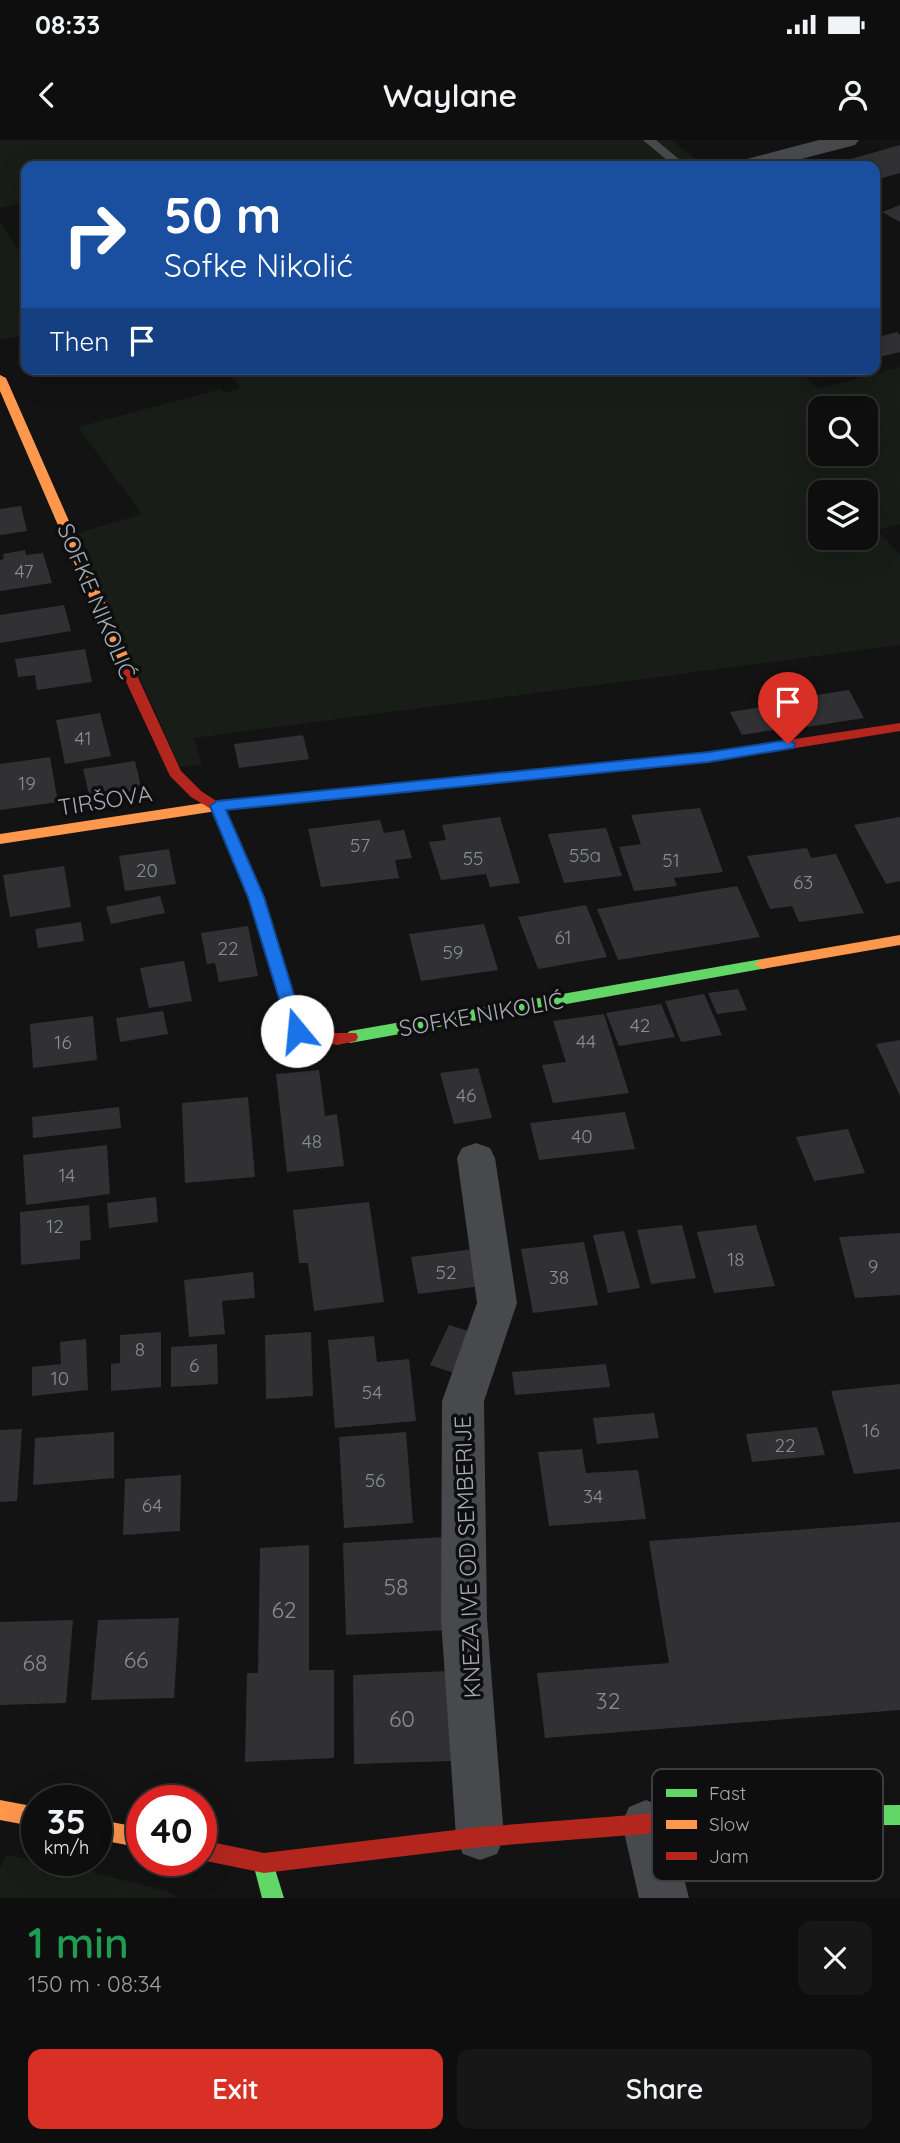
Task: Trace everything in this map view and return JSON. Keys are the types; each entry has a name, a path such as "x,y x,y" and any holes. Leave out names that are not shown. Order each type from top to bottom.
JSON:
{"street":[{"path":"766,161 847,140"},
{"name":"SOFKE NIKOLIĆ","path":"0,378 153,729 175,773 196,794 217,806 256,897 297,1031 337,1039 900,940"},
{"path":"217,806 709,757 898,731"},
{"name":"TIRŠOVA","path":"0,839 217,806"},
{"name":"KNEZA IVE OD SEMBERIJE","path":"476,1158 497,1303 463,1401 464,1619 480,1837"},
{"path":"0,1810 21,1815"},
{"path":"646,1823 652,1848"},
{"path":"217,1853 264,1863 480,1837 652,1823"},
{"path":"264,1863 273,1898"}],"lane":[{"path":"649,140 675,161"}],"shaded area":[{"path":"0,140 672,140 697,161 21,161 21,203 0,208"},
{"path":"0,222 21,254 21,336 0,340"},
{"path":"900,367 900,524 878,530 878,480 808,480 808,550 878,550 878,531 900,555 900,645 194,738 202,764 180,767 75,534 142,514 78,427 221,389 224,393 240,388 230,375 802,375 819,389 871,375 880,375 880,372"},
{"path":"7,1855 21,1858 21,1876 107,1876 166,1891 179,1898 0,1898 0,1868"}],"building":[{"path":"900,145 900,173 880,179 880,161 844,161"},
{"path":"900,205 900,222 882,212"},
{"path":"897,332 900,335 900,352 880,357 880,337"},
{"path":"21,506 27,531 0,535 0,509"},
{"path":"25,550 26,555 43,553 52,583 0,591 0,560 4,559 3,554"},
{"path":"64,605 71,631 0,643 0,615"},
{"path":"85,649 92,682 37,690 35,675 18,677 15,659"},
{"path":"849,690 864,718 807,727 792,699"},
{"path":"781,704 793,727 742,735 730,712"},
{"path":"100,713 111,756 65,764 56,720"},
{"path":"303,735 309,759 239,768 234,744"},
{"path":"50,757 58,802 0,810 0,764"},
{"path":"135,761 142,791 90,799 83,769"},
{"path":"700,808 723,872 674,878 677,886 634,891 619,847 641,844 631,815"},
{"path":"500,817 520,883 490,887 486,874 441,880 429,842 446,840 442,825"},
{"path":"900,817 900,881 886,884 854,825"},
{"path":"380,820 384,833 404,830 412,858 395,860 399,878 321,887 308,829"},
{"path":"606,828 622,876 564,883 548,834"},
{"path":"807,848 811,858 836,854 864,913 799,922 792,906 770,909 747,856"},
{"path":"169,849 176,884 125,891 119,856"},
{"path":"64,866 71,907 10,917 3,875"},
{"path":"737,886 760,937 618,960 597,909"},
{"path":"160,896 165,913 111,924 106,907"},
{"path":"586,905 607,957 538,969 518,917"},
{"path":"81,922 84,941 38,948 35,929"},
{"path":"484,924 498,970 421,981 409,934"},
{"path":"248,926 258,976 219,982 215,963 207,964 201,933"},
{"path":"184,961 192,1001 149,1008 140,968"},
{"path":"738,989 747,1010 717,1014 708,993"},
{"path":"704,994 722,1035 681,1042 665,1001"},
{"path":"661,1004 675,1037 619,1046 606,1013"},
{"path":"163,1011 168,1034 120,1042 116,1018"},
{"path":"604,1014 629,1093 553,1103 542,1065 566,1062 553,1021"},
{"path":"93,1016 97,1060 33,1068 30,1024"},
{"path":"900,1040 900,1096 876,1044"},
{"path":"478,1068 492,1118 454,1124 440,1073"},
{"path":"319,1070 325,1116 337,1114 344,1166 287,1172 276,1074"},
{"path":"248,1097 255,1177 185,1183 182,1103"},
{"path":"119,1107 121,1128 33,1138 32,1117"},
{"path":"625,1112 635,1149 539,1160 530,1123"},
{"path":"848,1129 865,1173 814,1181 796,1137"},
{"path":"107,1145 110,1194 26,1205 23,1155"},
{"path":"156,1197 158,1222 109,1228 107,1203"},
{"path":"369,1202 384,1302 314,1311 308,1263 299,1263 293,1210"},
{"path":"89,1205 91,1240 80,1241 80,1259 21,1265 20,1212"},
{"path":"682,1225 696,1278 651,1284 637,1230"},
{"path":"756,1225 775,1286 714,1293 697,1232"},
{"path":"624,1231 640,1288 608,1293 593,1235"},
{"path":"900,1233 900,1295 855,1298 839,1237"},
{"path":"584,1242 598,1305 533,1313 521,1249"},
{"path":"474,1249 482,1286 418,1294 411,1257"},
{"path":"253,1272 255,1298 222,1301 225,1334 189,1337 184,1280"},
{"path":"449,1325 472,1332 454,1373 430,1365"},
{"path":"161,1332 161,1387 111,1391 111,1364 120,1363 120,1335"},
{"path":"311,1332 313,1396 266,1399 265,1335"},
{"path":"374,1336 377,1362 409,1359 416,1421 335,1428 328,1340"},
{"path":"86,1339 88,1390 32,1396 32,1367 61,1364 60,1342"},
{"path":"217,1344 218,1384 171,1387 171,1347"},
{"path":"606,1364 610,1387 515,1395 512,1372"},
{"path":"900,1384 900,1469 854,1474 831,1391"},
{"path":"654,1413 659,1438 597,1444 593,1418"},
{"path":"817,1427 825,1455 752,1462 746,1434"},
{"path":"22,1429 17,1501 0,1502 0,1430"},
{"path":"114,1432 114,1478 33,1485 35,1438"},
{"path":"406,1432 413,1523 344,1528 339,1437"},
{"path":"582,1449 586,1473 638,1470 646,1519 549,1526 538,1452"},
{"path":"181,1475 180,1531 123,1535 125,1479"},
{"path":"900,1522 900,1710 545,1738 537,1673 669,1663 649,1541"},
{"path":"445,1537 451,1630 346,1635 343,1543"},
{"path":"309,1545 309,1670 334,1670 334,1758 245,1762 247,1673 258,1673 260,1548"},
{"path":"179,1618 174,1698 91,1700 98,1620"},
{"path":"73,1620 66,1703 0,1705 0,1622"},
{"path":"448,1671 452,1761 354,1764 353,1675"}],"traffic: fast":[{"path":"350,1037 762,964"},
{"path":"883,1815 900,1815"},
{"path":"264,1863 273,1898"}],"traffic: slow":[{"path":"0,378 128,671"},
{"path":"0,839 217,806 458,782"},
{"path":"762,964 900,940"},
{"path":"0,1810 21,1814"},
{"path":"112,1832 126,1835"}],"traffic: jam":[{"path":"128,671 175,773 196,794 217,806 256,897 297,1031 337,1039 350,1037"},
{"path":"458,782 709,757 900,727"},
{"path":"217,1853 264,1863 480,1837 652,1823"}],"route":[{"path":"297,1031 256,897 217,806 709,757 788,744"}]}
